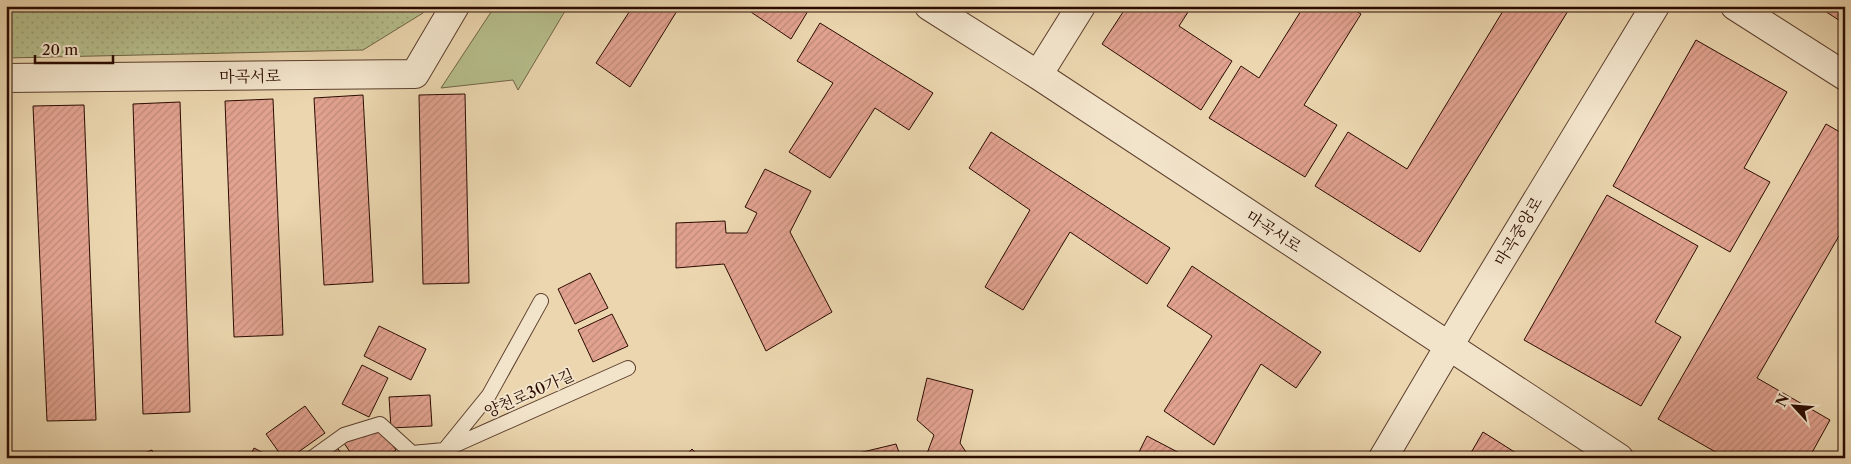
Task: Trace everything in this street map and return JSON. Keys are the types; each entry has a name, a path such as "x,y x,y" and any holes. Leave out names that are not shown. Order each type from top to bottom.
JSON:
{"street":[{"name":"마곡서로","path":"6,78 415,74 455,6"},
{"name":"마곡서로","path":"929,6 1038,75 1619,458"},
{"path":"1038,75 1081,6"},
{"name":"마곡중앙로","path":"1383,458 1448,346 1655,6"},
{"path":"1735,6 1845,76"}],"lane":[{"name":"양천로30가길","path":"444,454 489,395 541,301"},
{"name":"양천로30가길","path":"312,458 344,435 380,424 408,456 444,454 628,368"}],"green space":[{"path":"6,6 427,6 423,13 363,50 6,58"},
{"path":"495,6 568,6 518,90 513,80 441,88"}],"building":[{"path":"633,6 680,6 630,87 596,63"},
{"path":"742,6 811,6 791,39"},
{"path":"1127,6 1192,6 1179,26 1232,61 1201,110 1102,44"},
{"path":"1304,6 1348,6 1361,14 1304,105 1337,125 1305,177 1209,118 1241,66 1259,78"},
{"path":"1506,6 1571,6 1420,252 1315,186 1348,132 1407,169"},
{"path":"1817,6 1845,6 1845,24"},
{"path":"820,23 933,93 909,130 875,108 830,178 789,152 833,83 797,61"},
{"path":"1696,40 1787,92 1744,168 1770,182 1730,252 1613,186"},
{"path":"465,94 469,283 423,284 419,95"},
{"path":"363,95 373,282 324,285 314,98"},
{"path":"273,99 283,335 234,337 225,101"},
{"path":"180,102 190,412 143,414 133,104"},
{"path":"84,105 96,420 47,421 33,106"},
{"path":"1826,124 1845,135 1845,231 1843,229 1757,378 1830,420 1809,458 1726,458 1658,419"},
{"path":"991,132 1170,248 1147,284 1070,232 1023,310 985,287 1030,210 969,168"},
{"path":"765,169 811,191 790,232 832,312 766,351 724,264 676,268 676,223 725,221 726,233 747,233 757,213 745,207"},
{"path":"1607,195 1698,246 1655,322 1681,337 1641,406 1524,340"},
{"path":"1192,266 1321,352 1296,388 1261,364 1214,445 1164,411 1212,336 1167,306"},
{"path":"590,273 608,308 575,324 558,289"},
{"path":"612,314 628,346 593,362 578,330"},
{"path":"379,326 426,349 411,380 364,356"},
{"path":"362,365 388,378 369,417 342,404"},
{"path":"927,378 973,390 960,443 970,458 922,458 926,456 934,435 917,420"},
{"path":"430,395 432,426 391,428 389,397"},
{"path":"305,406 325,433 290,458 283,458 266,434"},
{"path":"381,429 396,450 384,458 354,458 344,443"},
{"path":"1483,432 1524,458 1468,458"},
{"path":"1147,436 1189,458 1136,458"},
{"path":"896,444 901,458 847,458 846,456"},
{"path":"335,445 345,458 319,458"},
{"path":"254,448 273,458 249,458"},
{"path":"692,449 700,458 683,458"},
{"path":"152,450 155,458 131,458"}]}
